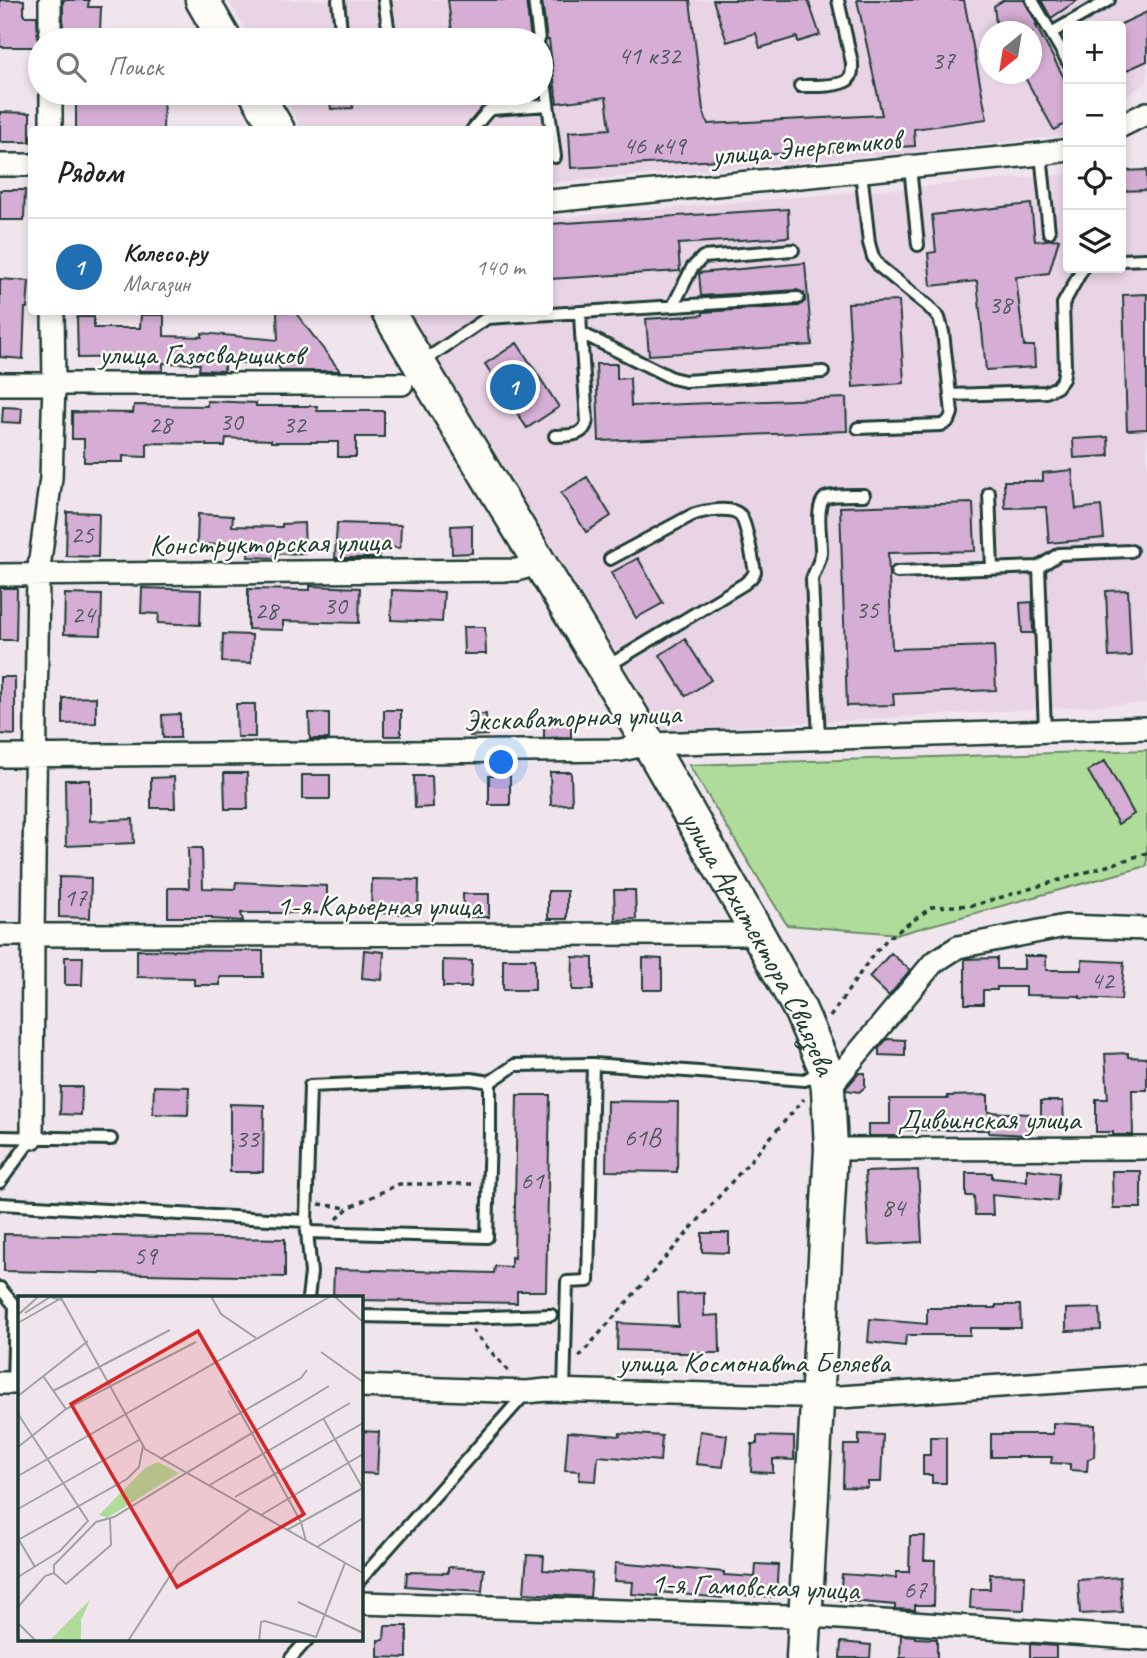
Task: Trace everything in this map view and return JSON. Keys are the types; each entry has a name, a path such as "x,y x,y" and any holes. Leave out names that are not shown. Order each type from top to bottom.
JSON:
{"main road":[{"path":"202,0 218,28"},
{"path":"263,105 276,126"},
{"name":"улица Архитектора Свиязева","path":"389,315 410,374 540,563 649,744 800,1010 821,1083 831,1149 803,1658"}],"street":[{"path":"50,0 50,28"},
{"path":"51,105 51,126"},
{"path":"1126,124 1147,113"},
{"name":"улица Энергетиков","path":"553,201 1063,151"},
{"path":"0,165 28,165"},
{"path":"32,1138 38,575 51,478 53,315"},
{"name":"улица Газосварщиков","path":"0,384 410,374"},
{"name":"Конструкторская улица","path":"0,575 517,570 540,563"},
{"name":"Экскаваторная улица","path":"0,757 621,750 649,744 1147,728"},
{"path":"821,1083 933,963 958,947 1065,926 1147,929"},
{"name":"1-я Карьерная улица","path":"0,935 758,934"},
{"name":"Дивьинская улица","path":"831,1149 1147,1148"},
{"name":"улица Космонавта Беляева","path":"362,1386 527,1392 840,1396 1147,1376"},
{"name":"1-я Гамовская улица","path":"362,1603 824,1617 1147,1639"}],"lane":[{"path":"338,0 341,28"},
{"path":"384,0 388,28"},
{"path":"534,0 538,28"},
{"path":"800,86 837,84 847,80 852,73 838,0"},
{"path":"1032,0 1063,53"},
{"path":"1051,33 1109,0"},
{"path":"475,126 492,110 548,105 551,126"},
{"path":"553,142 555,157"},
{"path":"1041,154 1049,232"},
{"path":"910,167 918,245"},
{"path":"858,428 941,425 947,423 952,413 943,331 939,318 929,306 880,267 873,257 861,172"},
{"path":"673,306 692,268 703,257 793,250"},
{"path":"1126,260 1147,260"},
{"path":"950,395 1046,392 1057,387 1063,379 1065,367 1063,304 1080,273"},
{"path":"553,313 797,298"},
{"path":"555,436 582,432 586,427 580,312"},
{"path":"410,374 487,318 511,315"},
{"path":"581,333 672,378 685,381 823,372"},
{"path":"989,493 992,568"},
{"path":"819,739 812,579 821,555 819,511 825,498 864,495"},
{"path":"604,668 744,584 755,572 743,520 730,510 701,511 610,559"},
{"path":"897,572 1039,567 1059,554 1131,551"},
{"path":"1039,567 1045,733"},
{"path":"564,1391 567,1282 588,1282 593,1064"},
{"path":"308,1296 311,1273 307,1227 310,1086 471,1079 490,1082 515,1065 593,1064 821,1083"},
{"path":"0,1204 307,1227 323,1233 487,1237 490,1082"},
{"path":"0,1137 111,1139"},
{"path":"0,1182 32,1138"},
{"path":"0,1288 17,1306 11,1383"},
{"path":"362,1316 462,1318 551,1315"},
{"path":"362,1578 527,1392"},
{"path":"291,1658 307,1640"}],"path":[{"path":"825,1025 887,939 932,907 975,905 1147,853"},
{"path":"564,1368 573,1365 821,1083"},
{"path":"323,1233 348,1208 399,1184 489,1184"},
{"path":"307,1202 348,1208"},
{"path":"462,1318 527,1392"}],"shaded area":[{"path":"228,0 1147,0 1147,82 1126,97 1126,21 1063,21 1063,136 928,151 553,183 553,126 300,126 288,105 553,105 553,28 244,28"},
{"path":"1147,168 1147,703 664,731 412,315 553,315 553,218 1063,174 1063,273 1126,273 1126,170"}],"green space":[{"path":"1147,750 1147,866 899,934 787,925 689,765"}],"building":[{"path":"0,0 24,0 24,16 37,16 37,28 28,28 28,47 0,47"},
{"path":"63,0 89,0 88,7 101,7 100,28 63,28"},
{"path":"448,0 526,0 530,28 452,28"},
{"path":"542,0 690,0 703,110 708,124 882,115 857,0 964,0 987,119 914,129 915,146 571,168 569,132 610,129 606,97 557,103 553,72 553,28 546,28"},
{"path":"713,0 808,0 820,35 798,42 797,37 760,48 756,33 727,42"},
{"path":"1004,0 1024,0 1035,21 996,21 994,6"},
{"path":"1041,0 1078,0 1051,18"},
{"path":"1147,12 1147,61 1126,71 1126,22"},
{"path":"1042,37 1063,76 1063,125 1054,130 1029,84 1042,84"},
{"path":"76,105 164,105 163,126 76,126"},
{"path":"330,105 353,105 353,108 331,109"},
{"path":"0,112 30,113 28,142 0,142"},
{"path":"1147,170 1147,190 1126,191 1126,171"},
{"path":"0,190 25,190 24,220 0,220"},
{"path":"1031,204 1035,241 1059,239 1049,273 1016,277 1024,346 1034,346 1035,367 986,370 977,281 931,286 928,253 936,252 932,215"},
{"path":"788,209 789,237 678,244 680,271 553,279 553,224"},
{"path":"805,263 812,345 649,355 646,319 703,315 703,312 799,306 805,301 804,293 797,290 701,296 699,273"},
{"path":"0,279 28,281 23,359 0,357"},
{"path":"1147,294 1147,429 1127,430 1123,295"},
{"path":"899,301 904,383 853,387 848,303"},
{"path":"141,315 164,315 164,336 202,337 202,333 278,340 277,315 297,315 340,371 280,371 279,366 224,361 224,371 199,370 200,364 163,363 163,371 139,371 140,357 78,358 77,317 94,317 94,328 140,328"},
{"path":"517,343 559,407 527,428 485,364"},
{"path":"596,364 617,364 617,379 630,378 631,406 846,398 847,431 599,441"},
{"path":"207,401 256,403 256,406 317,406 317,411 384,411 384,437 356,437 356,457 338,457 338,442 271,442 226,438 225,446 147,443 147,457 123,456 123,462 84,462 84,439 72,439 72,412 133,413 134,405 207,406"},
{"path":"3,407 22,408 21,423 2,422"},
{"path":"1108,437 1109,456 1074,458 1073,439"},
{"path":"1072,470 1076,509 1101,506 1104,538 1049,543 1046,507 1005,508 1004,481 1043,481 1043,473"},
{"path":"587,477 611,516 586,532 561,493"},
{"path":"973,503 975,551 888,553 892,649 994,646 996,690 893,694 894,705 847,706 840,507"},
{"path":"67,512 99,513 98,557 66,556"},
{"path":"198,514 233,516 232,526 282,527 282,524 304,523 305,553 276,554 276,558 248,557 249,546 197,544"},
{"path":"337,523 401,525 400,548 380,547 379,558 335,558"},
{"path":"472,525 472,553 452,554 451,526"},
{"path":"638,558 663,603 636,618 611,573"},
{"path":"310,586 360,588 359,623 283,621 283,630 248,629 248,589 310,590"},
{"path":"0,588 17,588 16,640 0,640"},
{"path":"142,588 201,590 200,625 158,623 159,614 141,613"},
{"path":"392,590 444,592 442,622 391,620"},
{"path":"1128,590 1131,656 1109,657 1106,591"},
{"path":"65,594 102,595 101,635 64,634"},
{"path":"1032,602 1033,633 1022,633 1020,603"},
{"path":"463,627 485,627 486,654 464,654"},
{"path":"223,634 252,635 251,663 222,662"},
{"path":"685,639 711,680 686,696 660,655"},
{"path":"0,677 15,677 15,735 0,734"},
{"path":"96,697 96,723 63,724 63,698"},
{"path":"236,704 255,704 255,737 237,737"},
{"path":"384,710 401,710 401,736 384,736"},
{"path":"309,713 329,713 329,739 310,739"},
{"path":"180,714 180,738 163,738 162,715"},
{"path":"486,714 487,735 470,736 470,715"},
{"path":"544,720 571,720 571,737 544,738"},
{"path":"1105,761 1134,814 1118,824 1088,771"},
{"path":"550,772 571,772 572,804 551,805"},
{"path":"224,773 247,773 248,809 225,809"},
{"path":"302,775 330,775 330,799 302,799"},
{"path":"414,776 432,776 433,807 415,808"},
{"path":"489,776 510,776 510,805 489,805"},
{"path":"174,777 175,808 151,808 151,778"},
{"path":"65,780 90,780 90,821 133,819 134,843 66,846"},
{"path":"188,848 202,848 203,888 235,889 236,882 327,886 327,913 241,913 243,921 212,917 168,917 168,888 189,888"},
{"path":"59,877 91,878 90,918 59,917"},
{"path":"372,879 419,880 418,914 371,913"},
{"path":"614,890 635,890 636,919 615,920"},
{"path":"548,891 567,891 567,919 548,919"},
{"path":"463,894 489,894 489,917 463,917"},
{"path":"137,950 263,951 263,977 220,977 220,985 194,985 194,978 137,977"},
{"path":"364,950 384,952 382,980 362,978"},
{"path":"891,953 910,970 889,996 869,977"},
{"path":"1024,956 1046,956 1046,970 1082,970 1082,960 1124,962 1121,1000 1026,995 1026,987 997,987 997,990 983,990 983,1004 965,1004 965,959 997,958 997,969 1024,969"},
{"path":"65,957 83,957 82,985 65,985"},
{"path":"573,957 593,958 593,990 572,990"},
{"path":"643,958 662,959 662,990 643,990"},
{"path":"503,959 535,959 535,990 503,990"},
{"path":"443,960 472,961 471,987 443,987"},
{"path":"887,1039 905,1040 905,1056 879,1055 879,1048"},
{"path":"1128,1053 1128,1057 1147,1058 1147,1090 1132,1090 1133,1135 1096,1132 1096,1099 1108,1099 1105,1054"},
{"path":"859,1073 865,1073 865,1087 859,1092 846,1090 846,1088"},
{"path":"154,1086 189,1087 188,1115 153,1114"},
{"path":"61,1087 82,1087 81,1115 60,1114"},
{"path":"517,1095 550,1095 546,1291 517,1291 517,1303 362,1300 362,1296 333,1296 334,1269 494,1273 495,1266 511,1267 511,1257 514,1258"},
{"path":"988,1095 988,1112 1030,1114 1029,1135 989,1133 989,1130 899,1130 899,1136 868,1136 868,1124 890,1124 890,1099 948,1099 947,1096"},
{"path":"607,1101 678,1102 677,1172 606,1171"},
{"path":"1041,1101 1063,1101 1064,1125 1041,1125"},
{"path":"230,1104 264,1105 263,1172 230,1172"},
{"path":"1027,1169 1059,1173 1057,1201 992,1195 993,1215 975,1215 974,1196 966,1196 966,1173 992,1173 992,1178 1027,1181"},
{"path":"918,1170 922,1242 869,1245 865,1172"},
{"path":"1112,1171 1141,1171 1141,1208 1113,1208"},
{"path":"702,1233 729,1233 729,1253 702,1252"},
{"path":"4,1234 285,1239 285,1277 4,1271"},
{"path":"704,1293 704,1316 719,1315 720,1353 617,1350 618,1323 678,1326 677,1294"},
{"path":"996,1305 1020,1305 1021,1328 970,1328 970,1335 906,1335 905,1346 868,1342 870,1319 927,1324 927,1308 996,1308"},
{"path":"1100,1308 1101,1330 1066,1331 1066,1309"},
{"path":"1053,1423 1095,1425 1094,1457 1088,1459 1087,1471 1070,1470 1070,1464 1051,1463 1052,1457 991,1457 991,1434 1053,1434"},
{"path":"362,1431 379,1432 377,1474 362,1473"},
{"path":"700,1431 727,1435 723,1467 696,1464"},
{"path":"568,1432 662,1436 660,1461 598,1456 596,1481 579,1480 580,1471 565,1470"},
{"path":"859,1434 883,1435 881,1482 868,1482 868,1488 843,1487 844,1445 859,1445"},
{"path":"757,1436 794,1437 794,1460 773,1459 773,1473 751,1472 752,1444 757,1444"},
{"path":"930,1437 946,1437 946,1483 932,1483 932,1475 923,1475 923,1455 930,1455"},
{"path":"910,1536 925,1536 924,1560 935,1560 934,1605 915,1605 915,1610 895,1609 895,1605 840,1600 842,1574 896,1578 896,1572 909,1572"},
{"path":"527,1555 544,1556 543,1570 592,1573 590,1597 524,1593"},
{"path":"615,1563 755,1577 756,1564 778,1565 776,1597 722,1594 722,1598 658,1592 658,1596 632,1594 633,1582 614,1581"},
{"path":"448,1567 484,1569 482,1591 406,1586 407,1572 448,1573"},
{"path":"990,1574 1025,1575 1024,1610 970,1608 971,1589 990,1589"},
{"path":"1120,1577 1122,1612 1080,1614 1078,1580"},
{"path":"385,1626 407,1626 407,1658 378,1657 378,1640 384,1640"},
{"path":"901,1635 937,1639 937,1658 900,1658"},
{"path":"841,1642 871,1645 870,1658 840,1658"},
{"path":"1030,1644 1056,1646 1056,1658 1030,1658"}],"place":[{"name":"Колесо.ру","path":"513,387"}]}
